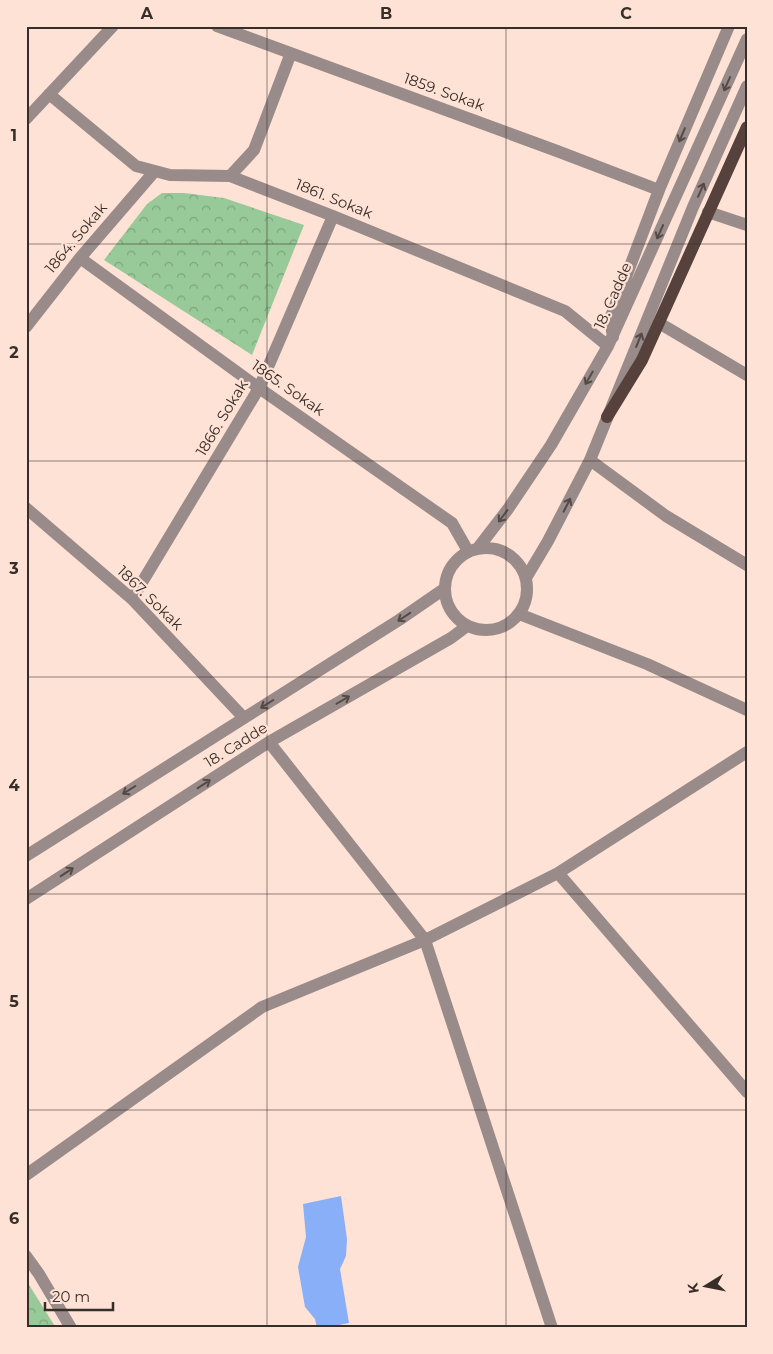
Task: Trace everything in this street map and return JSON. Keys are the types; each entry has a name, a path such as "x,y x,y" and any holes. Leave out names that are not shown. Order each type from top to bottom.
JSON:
{"main road":[{"path":"607,417 642,360 747,127"}],"street":[{"path":"26,119 113,26"},
{"name":"1859. Sokak","path":"217,26 659,190"},
{"path":"610,342 610,319 659,190 729,26"},
{"name":"18. Cadde","path":"26,856 444,589 447,574 456,560 473,550 508,509 551,445 610,342 747,40"},
{"path":"230,176 254,150 291,53"},
{"path":"526,578 548,541 590,460 693,206 747,86"},
{"name":"1861. Sokak","path":"49,94 136,166 170,175 230,176 565,311 610,342"},
{"name":"1864. Sokak","path":"26,327 80,258 154,172"},
{"path":"708,212 747,225"},
{"name":"1866. Sokak","path":"132,599 260,388 333,216"},
{"name":"1865. Sokak","path":"80,258 452,523 473,550"},
{"path":"659,323 747,375"},
{"path":"590,460 666,516 747,565"},
{"name":"1867. Sokak","path":"26,508 132,599 244,718"},
{"path":"444,589 447,604 455,617 467,626 485,631 504,626 519,614 525,603 527,590 526,578 520,566 512,556 501,550 489,547 473,550"},
{"path":"519,614 647,664 747,710"},
{"name":"18. Cadde","path":"26,899 269,742 451,638 467,626"},
{"path":"269,742 426,940 552,1328"},
{"path":"26,1175 262,1008 426,940 558,873 747,752"},
{"path":"558,873 741,1076 747,1092"},
{"path":"26,1256 71,1328"}],"green space":[{"path":"162,193 184,193 224,198 304,225 252,355 104,260 147,204"},
{"path":"26,1280 56,1328 26,1328"}],"water":[{"path":"341,1196 347,1239 346,1256 340,1269 349,1323 317,1328 315,1319 305,1307 298,1267 306,1237 303,1204"}]}
